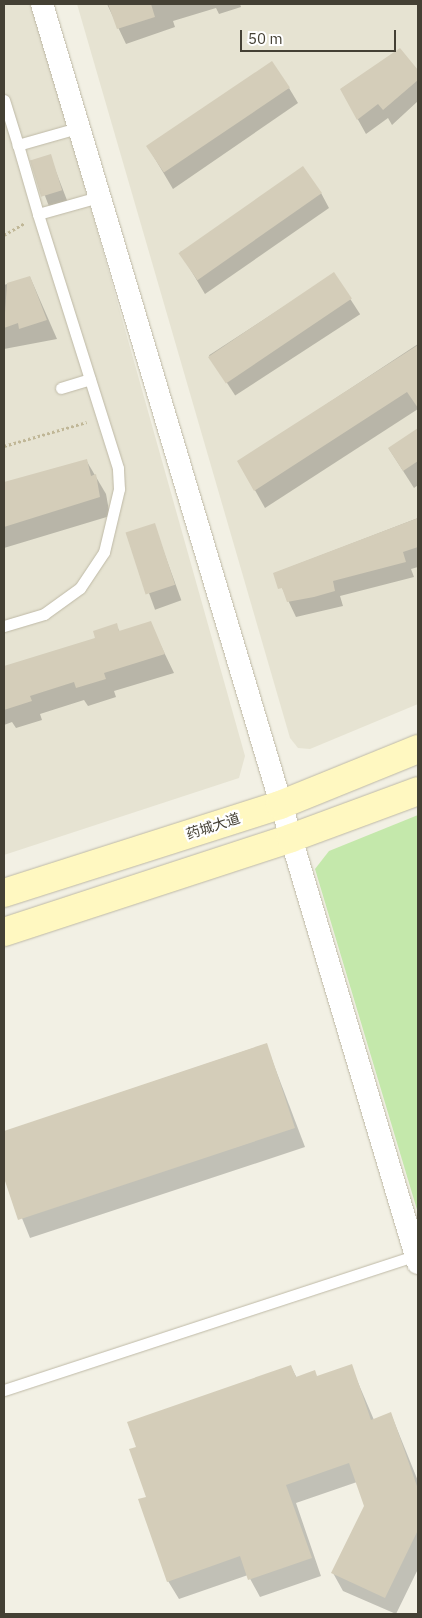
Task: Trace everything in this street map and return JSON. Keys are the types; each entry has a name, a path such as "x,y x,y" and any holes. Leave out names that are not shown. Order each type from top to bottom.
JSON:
{"main road":[{"name":"药城大道","path":"4,893 280,805 418,749"},
{"path":"4,932 291,838 418,791"}],"street":[{"path":"42,4 102,196 280,805 418,1258"}],"lane":[{"path":"4,100 118,468 119,490 104,552 64,603 4,626"},
{"path":"18,145 81,127"},
{"path":"38,214 102,196"},
{"path":"61,388 90,379"},
{"path":"4,1390 418,1258"}],"path":[{"path":"4,235 38,214"},
{"path":"4,446 102,417"}],"shaded area":[{"path":"4,4 38,4 81,173 245,756 239,778 4,855"},
{"path":"77,4 418,4 418,704 310,749 298,748 290,738"}],"green space":[{"path":"418,815 418,1213 315,869 329,851"}],"building":[{"path":"108,4 151,4 155,17 117,29"},
{"path":"400,48 418,70 418,80 383,110 378,104 357,120 340,89"},
{"path":"272,61 290,88 164,173 146,146"},
{"path":"51,154 62,190 41,197 30,160"},
{"path":"303,166 322,193 197,280 178,253"},
{"path":"334,272 352,299 226,384 208,357"},
{"path":"30,276 47,320 19,329 18,323 4,328 7,283"},
{"path":"418,345 418,408 407,392 254,491 237,461"},
{"path":"418,428 418,461 403,471 388,448"},
{"path":"87,459 91,476 96,474 100,497 4,527 4,482"},
{"path":"418,518 418,547 403,552 406,562 333,581 335,591 314,597 287,602 282,588 278,589 273,573"},
{"path":"155,523 175,585 146,594 126,533"},
{"path":"151,621 165,654 104,673 106,679 76,688 74,682 30,696 32,701 4,710 4,666 95,638 93,631 117,623 119,631"},
{"path":"267,1043 295,1128 18,1220 4,1178 4,1131"},
{"path":"352,1364 371,1420 391,1412 418,1489 418,1530 385,1598 331,1573 364,1506 349,1463 286,1485 312,1558 248,1580 240,1556 167,1582 138,1499 146,1497 129,1449 136,1447 127,1422 291,1365 296,1377 315,1370 317,1376"}]}
